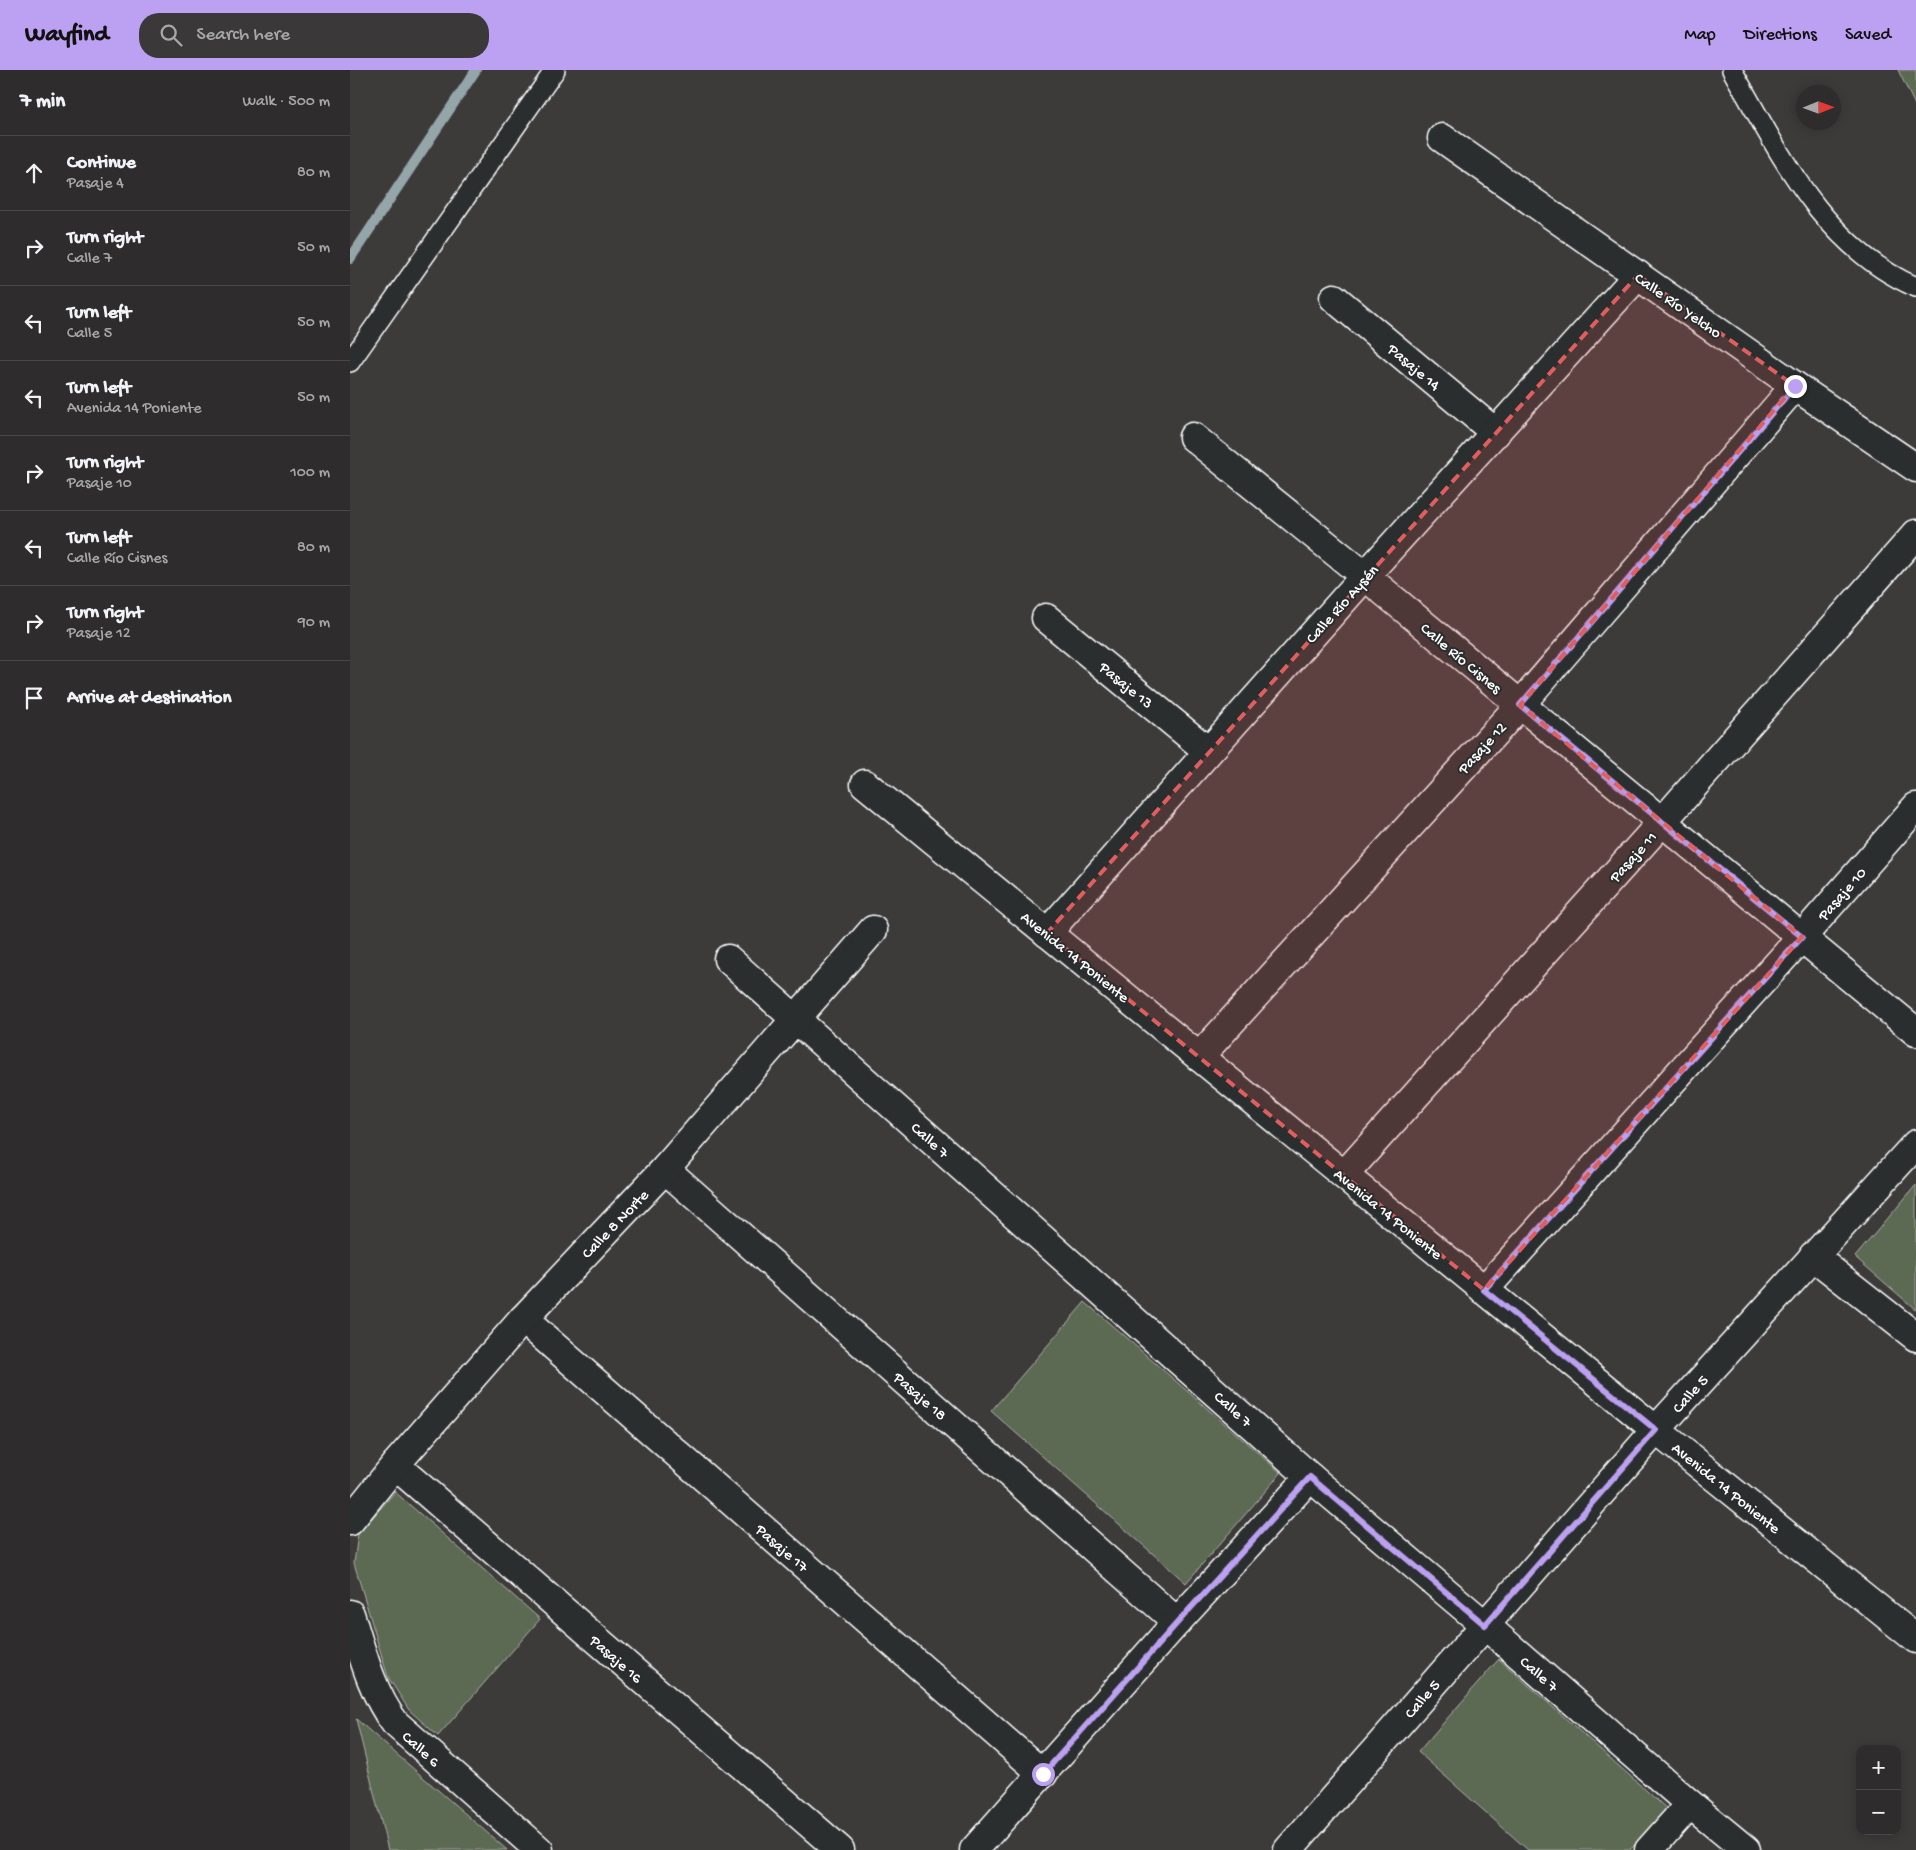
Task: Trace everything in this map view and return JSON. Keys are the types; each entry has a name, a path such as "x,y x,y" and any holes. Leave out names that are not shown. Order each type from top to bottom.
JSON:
{"street":[{"name":"Calle Río Yelcho","path":"1442,138 1795,386 1916,468"},
{"name":"Calle Río Aysén","path":"1047,932 1365,576 1638,275"},
{"name":"Pasaje 14","path":"1334,298 1496,433"},
{"name":"Pasaje 12","path":"1199,1057 1520,705 1795,386"},
{"name":"Calle Río Cisnes","path":"1193,437 1365,576 1916,1032"},
{"name":"Pasaje 11","path":"1344,1175 1662,822 1916,534"},
{"name":"Pasaje 13","path":"1046,618 1208,751"},
{"name":"Avenida 14 Poniente","path":"865,784 1656,1430 1916,1639"},
{"name":"Pasaje 10","path":"1484,1290 1802,937 1916,807"},
{"name":"Calle 8 Norte","path":"352,1517 522,1319 665,1169 873,930"},
{"name":"Calle 7","path":"728,959 1310,1477 1746,1850"},
{"name":"Calle 5","path":"1288,1850 1656,1430 1916,1144"},
{"name":"Pasaje 18","path":"665,1169 1178,1622"},
{"path":"1813,1256 1916,1337"},
{"name":"Pasaje 17","path":"522,1319 1043,1774"},
{"name":"Pasaje 16","path":"395,1465 840,1850"},
{"path":"974,1850 1310,1477"},
{"name":"Calle 6","path":"350,1614 374,1686 386,1711 395,1723 539,1850"},
{"path":"1649,1850 1690,1804"}],"lane":[{"path":"350,362 555,70"},
{"path":"1732,70 1777,150 1821,215 1856,250 1893,277 1916,287"}],"highlighted area":[{"path":"1638,275 1795,386 1520,705 1802,937 1484,1290 1047,933"}],"green space":[{"path":"1898,70 1916,70 1916,107"},
{"path":"1916,1185 1916,1308 1915,1309 1855,1257"},
{"path":"1085,1302 1281,1473 1186,1583 991,1411"},
{"path":"395,1492 540,1619 438,1736 409,1710 388,1677 354,1563 358,1534"},
{"path":"1499,1659 1667,1809 1630,1850 1528,1850 1418,1752"},
{"path":"356,1719 507,1850 388,1850"}],"waterway":[{"path":"350,259 476,70"}],"route":[{"path":"1043,1774 1310,1477 1485,1625 1656,1430 1484,1290 1802,937 1520,705 1795,386"}]}
